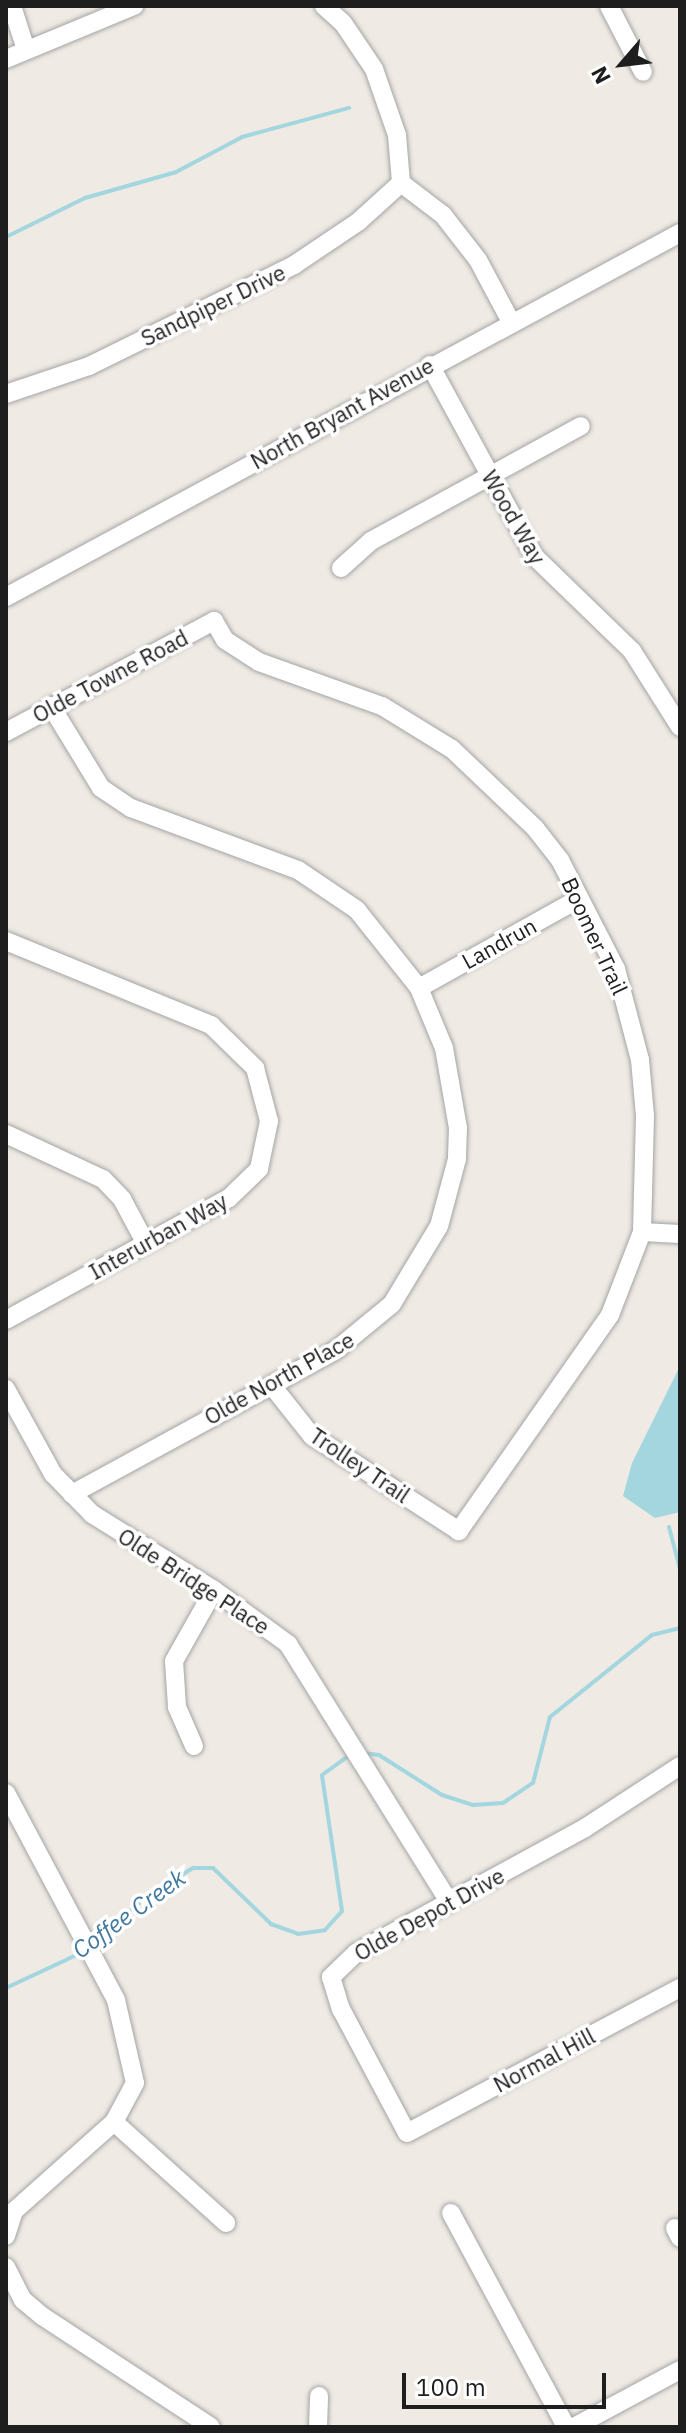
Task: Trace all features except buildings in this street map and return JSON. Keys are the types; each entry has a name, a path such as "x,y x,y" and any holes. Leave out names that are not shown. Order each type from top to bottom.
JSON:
{"street":[{"path":"12,6 26,50"},
{"path":"6,59 134,6"},
{"path":"324,6 343,23 374,69 397,135 401,183 451,225 478,260 510,320"},
{"path":"609,6 643,72"},
{"name":"Sandpiper Drive","path":"6,394 89,366 294,265 358,222 401,183"},
{"name":"North Bryant Avenue","path":"6,597 510,320 680,233"},
{"name":"Wood Way","path":"430,365 534,556 632,651 680,727"},
{"path":"341,568 371,541 581,426"},
{"name":"Olde Towne Road","path":"6,732 214,621"},
{"name":"Boomer Trail","path":"214,621 225,640 259,662 382,706 452,749 535,828 580,898 616,969 640,1060 645,1116 642,1232 610,1315 459,1531"},
{"name":"Olde North Place","path":"51,706 101,788 131,808 200,830 328,886 392,948 419,988 444,1048 458,1128 457,1159 439,1226 392,1304 336,1350 72,1494"},
{"name":"Landrun","path":"419,988 580,898"},
{"name":"Interurban Way","path":"6,941 186,1011 211,1025 255,1068 269,1121 259,1169 229,1198 6,1320"},
{"path":"6,1134 103,1179 122,1199 146,1244"},
{"path":"642,1232 680,1234"},
{"name":"Trolley Trail","path":"273,1387 312,1436 459,1531"},
{"name":"Olde Bridge Place","path":"6,1389 53,1474 92,1514 214,1590 288,1644 310,1673 450,1903"},
{"path":"194,1746 177,1707 174,1661 214,1590"},
{"name":"Olde Depot Drive","path":"407,2133 341,2009 331,1977 356,1953 648,1790 680,1766"},
{"path":"6,1793 14,1828 126,2025 135,2083 114,2122 44,2179 14,2211 6,2236"},
{"name":"Normal Hill","path":"407,2133 680,1988"},
{"path":"114,2122 226,2223"},
{"path":"451,2213 566,2427"},
{"path":"6,2267 23,2300 42,2316 211,2427"},
{"path":"574,2427 680,2370"},
{"path":"318,2427 319,2396"}],"water":[{"path":"680,1366 680,1512 655,1518 623,1496 632,1463"}],"waterway":[{"path":"6,237 85,198 176,172 242,137 349,108"},
{"path":"669,1527 680,1569"},
{"name":"Coffee Creek","path":"363,1753 379,1755 442,1795 473,1805 503,1803 533,1783 550,1717 652,1635 680,1628"},
{"name":"Coffee Creek","path":"93,1944 145,1898 193,1868 213,1868 271,1924 298,1934 325,1930 342,1911 322,1775 350,1755"},
{"name":"Coffee Creek","path":"6,1988 83,1952"}]}
